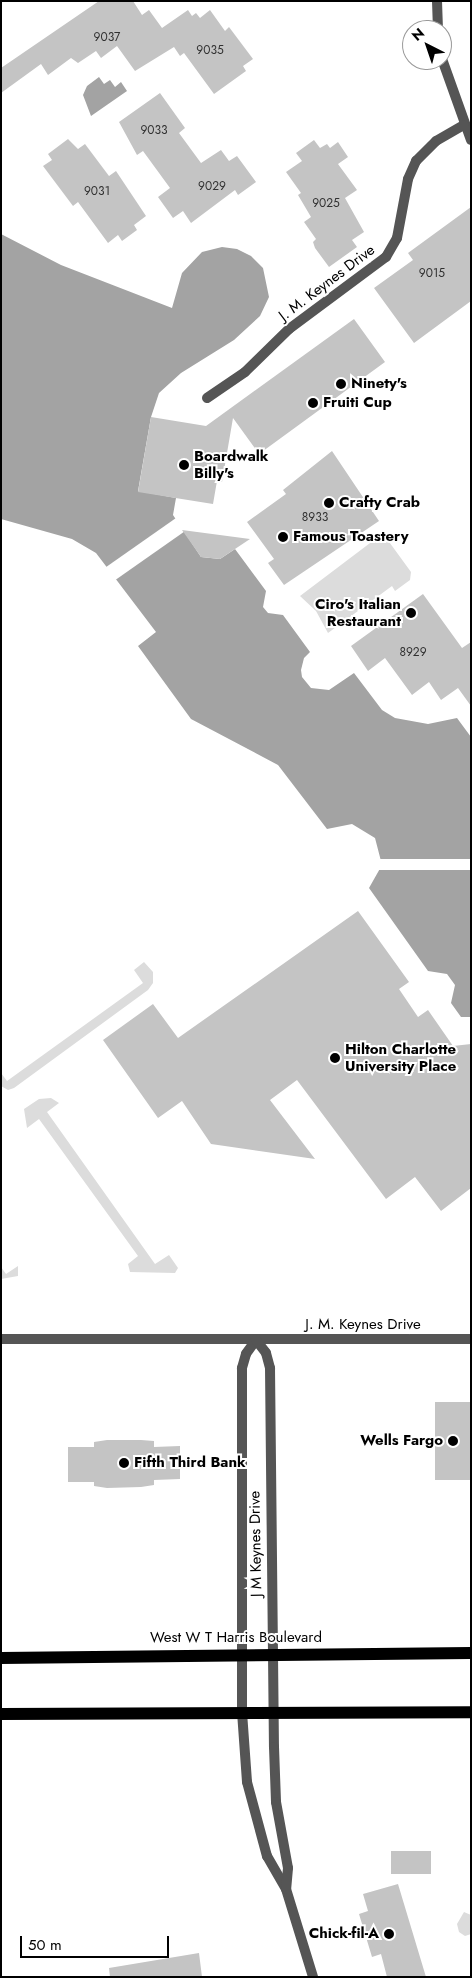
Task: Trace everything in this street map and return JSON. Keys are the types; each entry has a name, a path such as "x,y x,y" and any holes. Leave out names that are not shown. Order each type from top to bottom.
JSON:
{"main road":[{"name":"West W T Harris Boulevard","path":"1,1658 471,1653"},
{"path":"1,1714 471,1712"}],"street":[{"path":"437,1 438,20"},
{"path":"446,70 464,125 471,140"},
{"name":"J. M. Keynes Drive","path":"207,398 245,372 289,329 386,257 397,238 408,179 417,158 436,141 464,125"},
{"name":"J. M. Keynes Drive","path":"1,1339 471,1339"},
{"name":"J M Keynes Drive","path":"256,1340 266,1353 270,1368 273,1712 276,1802 288,1868 286,1889 269,1862 249,1798 242,1712 242,1368 246,1354 256,1340"},
{"path":"286,1889 313,1977"}],"shaded area":[{"path":"99,77 104,84 110,80 115,87 121,82 127,91 91,116 83,95 87,86"},
{"path":"1,234 61,265 172,308 182,273 202,252 222,247 237,249 251,256 263,268 269,297 260,316 234,340 181,373 159,393 151,417 138,491 176,498 173,515 201,557 220,559 235,549 266,591 263,607 268,613 283,615 310,652 304,658 301,670 302,677 311,688 329,690 354,673 382,710 395,718 428,724 457,718 471,737 471,1017 461,1017 451,1003 455,985 447,974 428,971 369,888 382,865 375,838 352,824 327,829 278,765 191,719 138,646 156,632 96,553 72,539 1,519"},
{"path":"378,537 387,539 411,572 410,580 395,591 392,586 328,633 316,611 300,596"},
{"path":"144,962 153,972 153,983 148,990 14,1088 8,1090 1,1086 1,1073 7,1081 143,983 134,970"},
{"path":"51,1098 59,1103 47,1112 155,1264 169,1255 178,1268 175,1273 130,1272 128,1264 138,1256 39,1119 27,1128 24,1109 39,1099"},
{"path":"18,1266 18,1276 1,1279 1,1267 6,1274"},
{"path":"464,1912 471,1915 471,1934 465,1936 459,1932 457,1924"}],"pier":[{"path":"176,518 185,531 114,581 105,568"},
{"path":"379,859 471,859 471,870 379,870"}],"building":[{"path":"99,1 133,1 142,15 149,10 162,28 188,10 192,16 196,13 200,18 210,10 225,31 229,27 253,59 243,66 246,71 214,94 184,53 180,56 174,47 135,71 117,46 101,58 96,51 78,63 71,58 48,75 41,64 1,93 1,68"},
{"path":"160,93 185,128 179,133 201,163 221,150 229,161 237,156 256,182 238,195 235,190 191,223 183,211 173,218 158,197 170,188 143,151 137,155 119,122"},
{"path":"68,139 78,149 85,144 109,176 116,171 146,216 134,225 137,230 122,241 118,235 108,243 78,202 73,206 43,166 52,160 48,154"},
{"path":"314,140 320,148 327,144 330,148 338,142 348,157 338,164 357,190 345,198 364,232 352,240 357,247 329,267 315,248 313,242 316,239 304,222 311,217 298,195 301,193 286,172 302,161 296,153"},
{"path":"471,207 471,301 414,343 374,288 413,260 408,253"},
{"path":"354,319 385,362 259,454 233,418 222,482 217,481 213,504 138,492 151,417 206,426"},
{"path":"332,451 379,521 284,585 268,563 274,559 247,522 286,494 283,490"},
{"path":"182,530 250,539 220,559 201,557"},
{"path":"423,594 462,648 471,642 471,706 458,688 441,700 429,682 412,695 385,658 368,671 351,646"},
{"name":"Hilton Charlotte University Place","path":"358,911 409,982 399,989 418,1017 428,1010 453,1046 471,1044 471,1188 441,1211 415,1177 386,1199 297,1080 270,1100 315,1159 211,1144 182,1101 158,1118 103,1040 153,1004 178,1038"},
{"name":"Wells Fargo","path":"435,1402 471,1402 471,1480 435,1480"},
{"name":"Fifth Third Bank","path":"107,1440 154,1441 154,1447 180,1446 180,1479 154,1480 154,1485 141,1487 107,1488 94,1486 94,1482 68,1482 68,1447 94,1447 94,1442"},
{"path":"391,1851 431,1851 431,1874 391,1874"},
{"name":"Chick-fil-A","path":"398,1884 426,1977 387,1977 381,1954 372,1957 359,1914 368,1911 363,1894"},
{"path":"199,1953 202,1977 110,1977 109,1968"}],"place":[{"name":"Ninety's","path":"341,384"},
{"name":"Fruiti Cup","path":"313,403"},
{"name":"Boardwalk Billy's","path":"184,465"},
{"name":"Crafty Crab","path":"329,503"},
{"name":"Famous Toastery","path":"283,537"},
{"name":"Ciro's Italian Restaurant","path":"411,613"},
{"name":"Hilton Charlotte University Place","path":"335,1058"},
{"name":"Wells Fargo","path":"453,1441"},
{"name":"Fifth Third Bank","path":"124,1463"},
{"name":"Chick-fil-A","path":"389,1934"}]}
